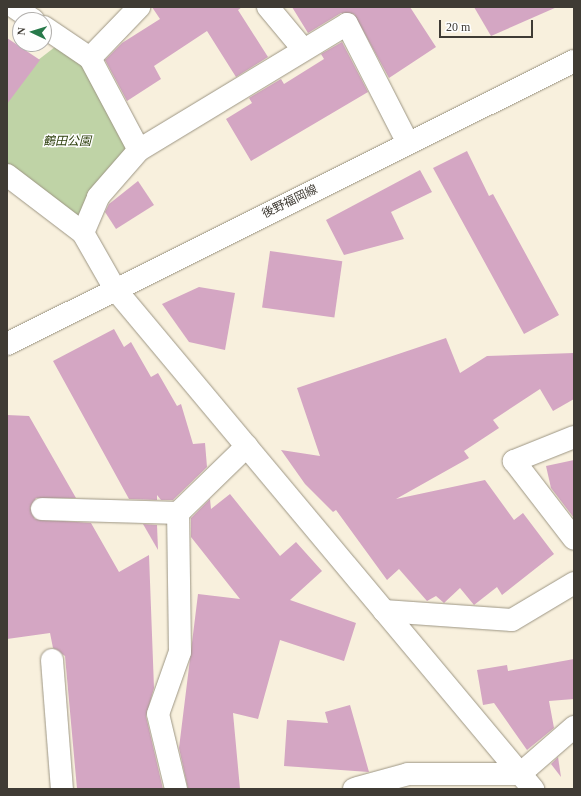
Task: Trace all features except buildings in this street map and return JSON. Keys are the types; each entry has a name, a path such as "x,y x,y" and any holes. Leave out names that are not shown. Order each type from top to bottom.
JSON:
{"street":[{"path":"90,58 139,7"},
{"path":"268,7 303,49"},
{"path":"83,233 98,197 139,150 303,49 347,24 408,143"},
{"path":"52,32 90,58 139,150"},
{"name":"後野福岡線","path":"7,344 574,61"},
{"path":"7,175 83,233 115,289 526,781"},
{"path":"574,437 514,461 574,539"},
{"path":"42,509 178,513 247,446"},
{"path":"176,789 158,714 180,652 178,513"},
{"path":"384,611 512,620 574,583"},
{"path":"52,660 62,789"},
{"path":"526,781 574,727"},
{"path":"354,789 408,774 526,781"}],"green space":[{"name":"鶴田公園","path":"64,40 90,58 139,150 83,233 7,172 7,84 48,52 52,52 52,49"}]}
